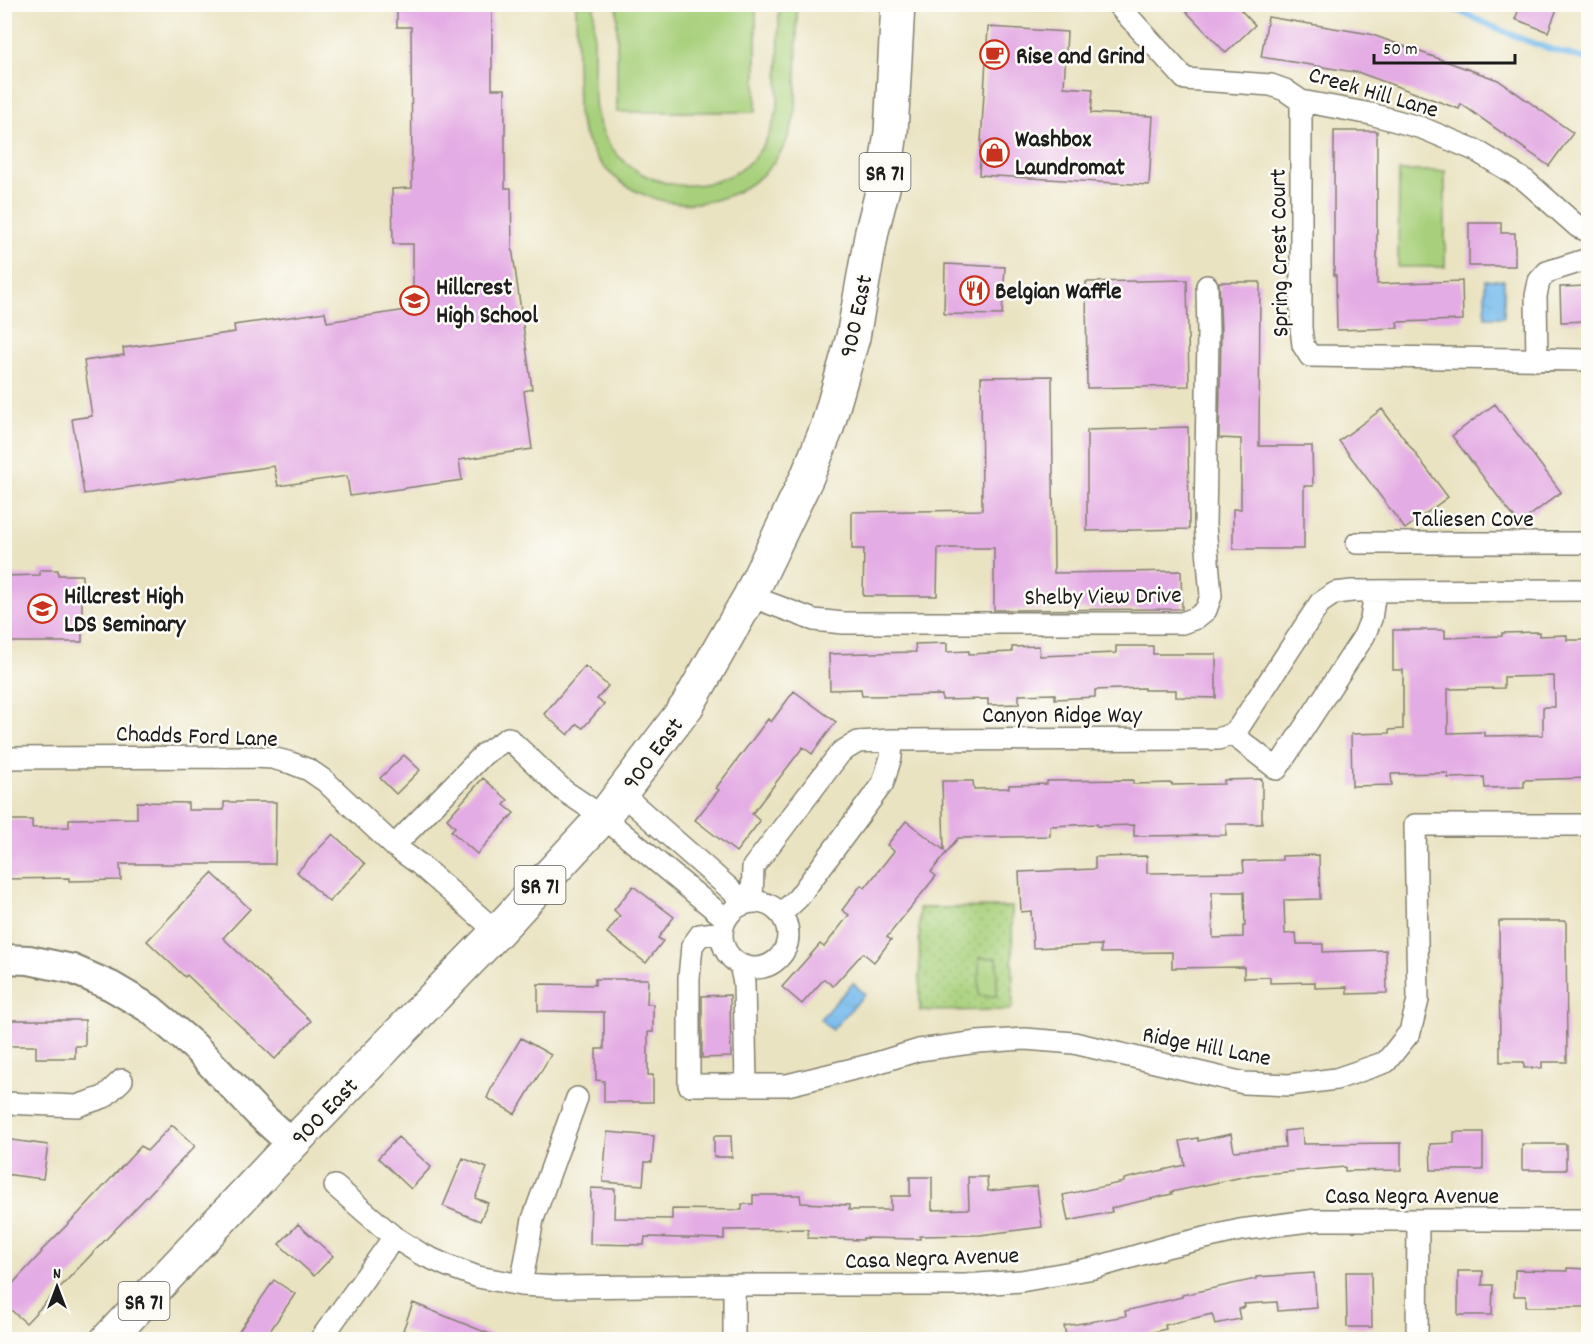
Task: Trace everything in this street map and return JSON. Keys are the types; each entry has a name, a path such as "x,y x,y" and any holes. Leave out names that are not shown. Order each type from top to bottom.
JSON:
{"main road":[{"name":"900 East","path":"107,1340 497,932 612,806 687,706 750,596 807,477 827,428 853,337 872,231 883,188 891,132 898,4"}],"street":[{"name":"Creek Hill Lane","path":"1117,4 1185,79 1271,85 1286,90 1301,101 1371,114 1422,128 1475,150 1526,181 1578,227 1588,231"},
{"name":"Spring Crest Court","path":"1301,101 1300,328 1303,345 1310,356 1588,360"},
{"path":"1537,360 1536,296 1539,281 1547,272 1588,259"},
{"name":"Shelby View Drive","path":"750,596 814,620 843,624 1182,622 1196,618 1206,610 1211,596 1205,525 1207,286"},
{"name":"Taliesen Cove","path":"1357,543 1588,543"},
{"path":"1375,591 1371,619 1364,636 1277,769 1232,734 1239,727 1320,603 1335,593 1352,591 1588,590"},
{"name":"Canyon Ridge Way","path":"749,903 753,867 841,752 858,742 1218,739 1232,734"},
{"path":"394,846 484,754 508,738 563,790 612,806 749,903"},
{"path":"782,914 798,898 883,783 891,757 892,740"},
{"name":"Chadds Ford Lane","path":"4,758 272,758 309,770 325,781 394,846 497,932"},
{"path":"612,806 724,925"},
{"name":"Ridge Hill Lane","path":"724,925 700,935 692,946 688,978 689,1085 787,1085 920,1050 978,1042 1025,1039 1074,1042 1244,1083 1289,1085 1336,1079 1386,1062 1410,1032 1418,1000 1415,825 1588,825"},
{"path":"759,902 771,905 782,914 788,926 789,939 785,951 777,961 765,967 752,968 740,964 729,956 723,945 724,925 734,909 759,902"},
{"path":"4,959 28,960 72,969 111,986 150,1009 195,1047 292,1144"},
{"path":"740,964 744,983 746,1084"},
{"path":"4,1103 77,1106 104,1097 122,1080"},
{"path":"521,1285 533,1219 577,1098"},
{"name":"Casa Negra Avenue","path":"335,1186 394,1237 421,1254 447,1266 478,1277 521,1285 559,1287 965,1285 1021,1281 1094,1268 1170,1246 1240,1230 1316,1220 1588,1220"},
{"path":"1417,1340 1418,1220"},
{"path":"320,1340 394,1237"},
{"path":"734,1285 734,1340"}],"green space":[{"path":"576,5 594,5 595,103 606,139 619,157 635,170 654,179 674,184 695,185 715,181 735,173 752,160 765,142 778,108 779,5 797,5 796,109 787,140 771,165 750,184 726,197 700,203 672,202 646,195 621,182 600,162 592,150 578,112"},
{"path":"617,5 756,5 756,112 617,112"},
{"path":"1399,171 1445,171 1445,267 1398,267"},
{"path":"1012,907 1013,1007 1009,1010 920,1011 919,908"},
{"path":"979,958 997,958 997,996 979,996"}],"water":[{"path":"1485,280 1504,280 1504,317 1485,317"},
{"path":"853,983 865,994 832,1030 820,1019"}],"building":[{"path":"397,4 492,4 492,89 505,89 505,188 511,188 512,247 532,389 524,391 532,449 459,460 462,480 350,496 347,476 278,486 274,466 84,494 72,419 92,416 84,361 124,355 123,348 235,332 234,325 325,312 327,322 413,309 413,244 393,244 392,189 412,188 411,27 397,27"},
{"path":"1179,4 1235,4 1255,25 1226,53"},
{"path":"1521,4 1559,4 1548,32 1515,19"},
{"path":"1268,17 1370,34 1498,80 1573,133 1549,166 1461,104 1459,109 1360,73 1261,57"},
{"path":"988,27 1067,32 1064,87 1093,89 1091,113 1153,116 1149,185 979,175"},
{"path":"1334,131 1377,131 1377,284 1462,281 1463,320 1397,322 1398,328 1337,330 1336,275 1334,275"},
{"path":"1469,223 1501,223 1501,233 1515,233 1515,266 1469,266"},
{"name":"Belgian Waffle","path":"945,264 1005,267 1002,315 944,314"},
{"path":"1187,280 1189,386 1087,388 1086,282"},
{"path":"1219,282 1260,282 1259,446 1312,446 1313,486 1304,486 1304,549 1233,549 1233,509 1241,509 1241,439 1219,438 1221,333"},
{"path":"1588,286 1588,321 1561,322 1560,287"},
{"path":"1052,376 1054,573 1181,571 1182,609 994,610 994,548 938,548 937,596 863,596 864,549 852,549 852,512 982,510 981,377"},
{"path":"1495,404 1561,492 1519,524 1452,436"},
{"path":"1382,409 1448,497 1405,529 1339,441"},
{"path":"1188,427 1189,529 1087,531 1087,430"},
{"name":"Hillcrest High LDS Seminary","path":"40,570 58,570 58,575 82,575 82,642 4,642 4,576 40,575"},
{"path":"1393,630 1445,630 1445,638 1539,632 1539,636 1567,635 1567,640 1588,640 1588,687 1586,687 1588,778 1524,780 1524,787 1485,788 1484,777 1448,778 1448,773 1391,774 1392,785 1352,786 1351,734 1389,733 1389,730 1403,729 1403,670 1393,670","holes":["1554,676 1555,707 1543,707 1543,735 1484,736 1484,732 1448,733 1448,689 1504,688 1504,677"]},
{"path":"947,643 947,652 969,651 969,654 1012,652 1012,647 1039,646 1040,656 1116,653 1116,646 1153,646 1153,654 1216,654 1216,698 1176,697 1176,690 1144,690 1144,688 1095,690 1095,697 1055,699 1055,694 1019,695 1019,704 988,705 988,699 942,700 942,695 862,696 861,689 830,690 829,654 916,652 915,644"},
{"path":"585,666 608,686 597,699 604,704 583,728 577,724 568,735 544,714"},
{"path":"794,691 836,722 812,754 803,747 752,814 760,821 736,852 695,820 719,790 716,788 768,719 771,722"},
{"path":"404,755 420,770 396,794 380,778"},
{"path":"483,778 508,800 504,805 514,813 477,854 451,831 455,827 447,819"},
{"path":"1262,779 1262,824 1226,824 1226,835 1134,836 1134,825 1097,826 1097,824 1050,826 1050,836 958,838 931,872 936,876 887,937 891,940 874,962 863,953 833,986 824,979 802,1004 782,987 820,944 824,947 849,915 842,910 861,885 865,888 894,851 887,845 906,821 944,850 942,781 973,781 974,789 1047,784 1047,781 1133,780 1133,784 1172,783 1172,785 1224,784 1224,780"},
{"path":"137,802 188,803 188,810 224,810 224,802 276,802 275,864 120,864 121,880 4,879 4,820 32,820 32,828 69,827 69,819 137,818"},
{"path":"333,834 365,864 329,902 297,872"},
{"path":"1319,855 1320,899 1284,900 1285,934 1296,933 1297,944 1323,944 1323,952 1386,950 1387,993 1347,994 1347,987 1315,988 1315,982 1270,983 1270,977 1244,978 1244,967 1172,968 1172,952 1101,953 1101,945 1033,948 1031,911 1021,912 1019,872 1095,869 1095,857 1147,856 1147,873 1244,872 1243,861 1282,860 1282,856","holes":["1212,892 1244,892 1243,937 1213,938"]},
{"path":"212,873 250,909 223,938 311,1021 275,1059 187,975 185,977 147,941"},
{"path":"633,886 674,917 658,938 663,941 646,963 607,933 620,916 614,910"},
{"path":"1499,921 1566,921 1567,1062 1542,1062 1542,1068 1524,1068 1524,1062 1500,1062"},
{"path":"595,979 648,979 647,1004 653,1004 653,1032 648,1032 648,1075 653,1075 653,1102 604,1102 604,1081 596,1080 596,1049 604,1049 604,1012 538,1011 538,984 595,985"},
{"path":"730,995 731,1057 702,1058 702,996"},
{"path":"4,1020 85,1020 85,1046 75,1046 75,1058 36,1058 36,1046 4,1046"},
{"path":"521,1038 551,1055 515,1114 487,1098"},
{"path":"172,1125 195,1146 26,1323 4,1304 4,1293 141,1146 147,1151"},
{"path":"1302,1129 1303,1144 1401,1143 1401,1170 1345,1171 1345,1167 1252,1175 1171,1192 1172,1194 1111,1208 1112,1212 1068,1221 1063,1195 1124,1182 1124,1179 1185,1165 1180,1141 1198,1138 1198,1141 1231,1134 1234,1151 1285,1147 1284,1131"},
{"path":"607,1132 654,1136 652,1162 645,1162 643,1185 603,1182"},
{"path":"1454,1132 1483,1132 1483,1170 1431,1170 1430,1144 1454,1143"},
{"path":"714,1136 731,1136 732,1157 714,1157"},
{"path":"398,1137 431,1167 411,1189 378,1158"},
{"path":"4,1139 48,1145 43,1179 4,1174"},
{"path":"1522,1144 1566,1144 1566,1170 1522,1170"},
{"path":"463,1158 487,1168 475,1198 488,1203 480,1221 443,1206"},
{"path":"910,1177 932,1177 932,1210 969,1209 968,1177 987,1177 988,1191 1037,1186 1042,1227 980,1235 920,1236 920,1239 863,1238 863,1240 808,1238 808,1229 724,1230 724,1239 645,1237 644,1245 590,1244 591,1188 615,1189 614,1218 672,1219 672,1209 742,1210 742,1204 753,1204 753,1195 800,1195 801,1203 849,1205 849,1210 891,1210 891,1196 910,1196"},
{"path":"298,1224 333,1256 314,1276 279,1244"},
{"path":"1567,1268 1588,1269 1588,1307 1526,1307 1526,1296 1514,1296 1515,1270 1567,1271"},
{"path":"1458,1271 1483,1271 1482,1285 1493,1285 1492,1315 1458,1315"},
{"path":"1346,1272 1371,1272 1372,1327 1347,1327"},
{"path":"1314,1273 1317,1308 1278,1311 1277,1302 1244,1304 1245,1307 1238,1309 1240,1319 1215,1324 1212,1314 1165,1325 1166,1329 1122,1340 1067,1340 1064,1326 1126,1316 1125,1311 1182,1297 1182,1295 1256,1279 1256,1277"},
{"path":"274,1280 295,1294 264,1340 233,1340"},
{"path":"413,1303 502,1340 427,1340 403,1330"}],"waterway":[{"path":"1444,4 1532,43 1588,59"}],"place":[{"name":"Rise and Grind","path":"995,55"},
{"name":"Washbox Laundromat","path":"994,152"},
{"name":"Belgian Waffle","path":"974,290"},
{"name":"Hillcrest High School","path":"415,300"},
{"name":"Hillcrest High LDS Seminary","path":"43,609"}]}
